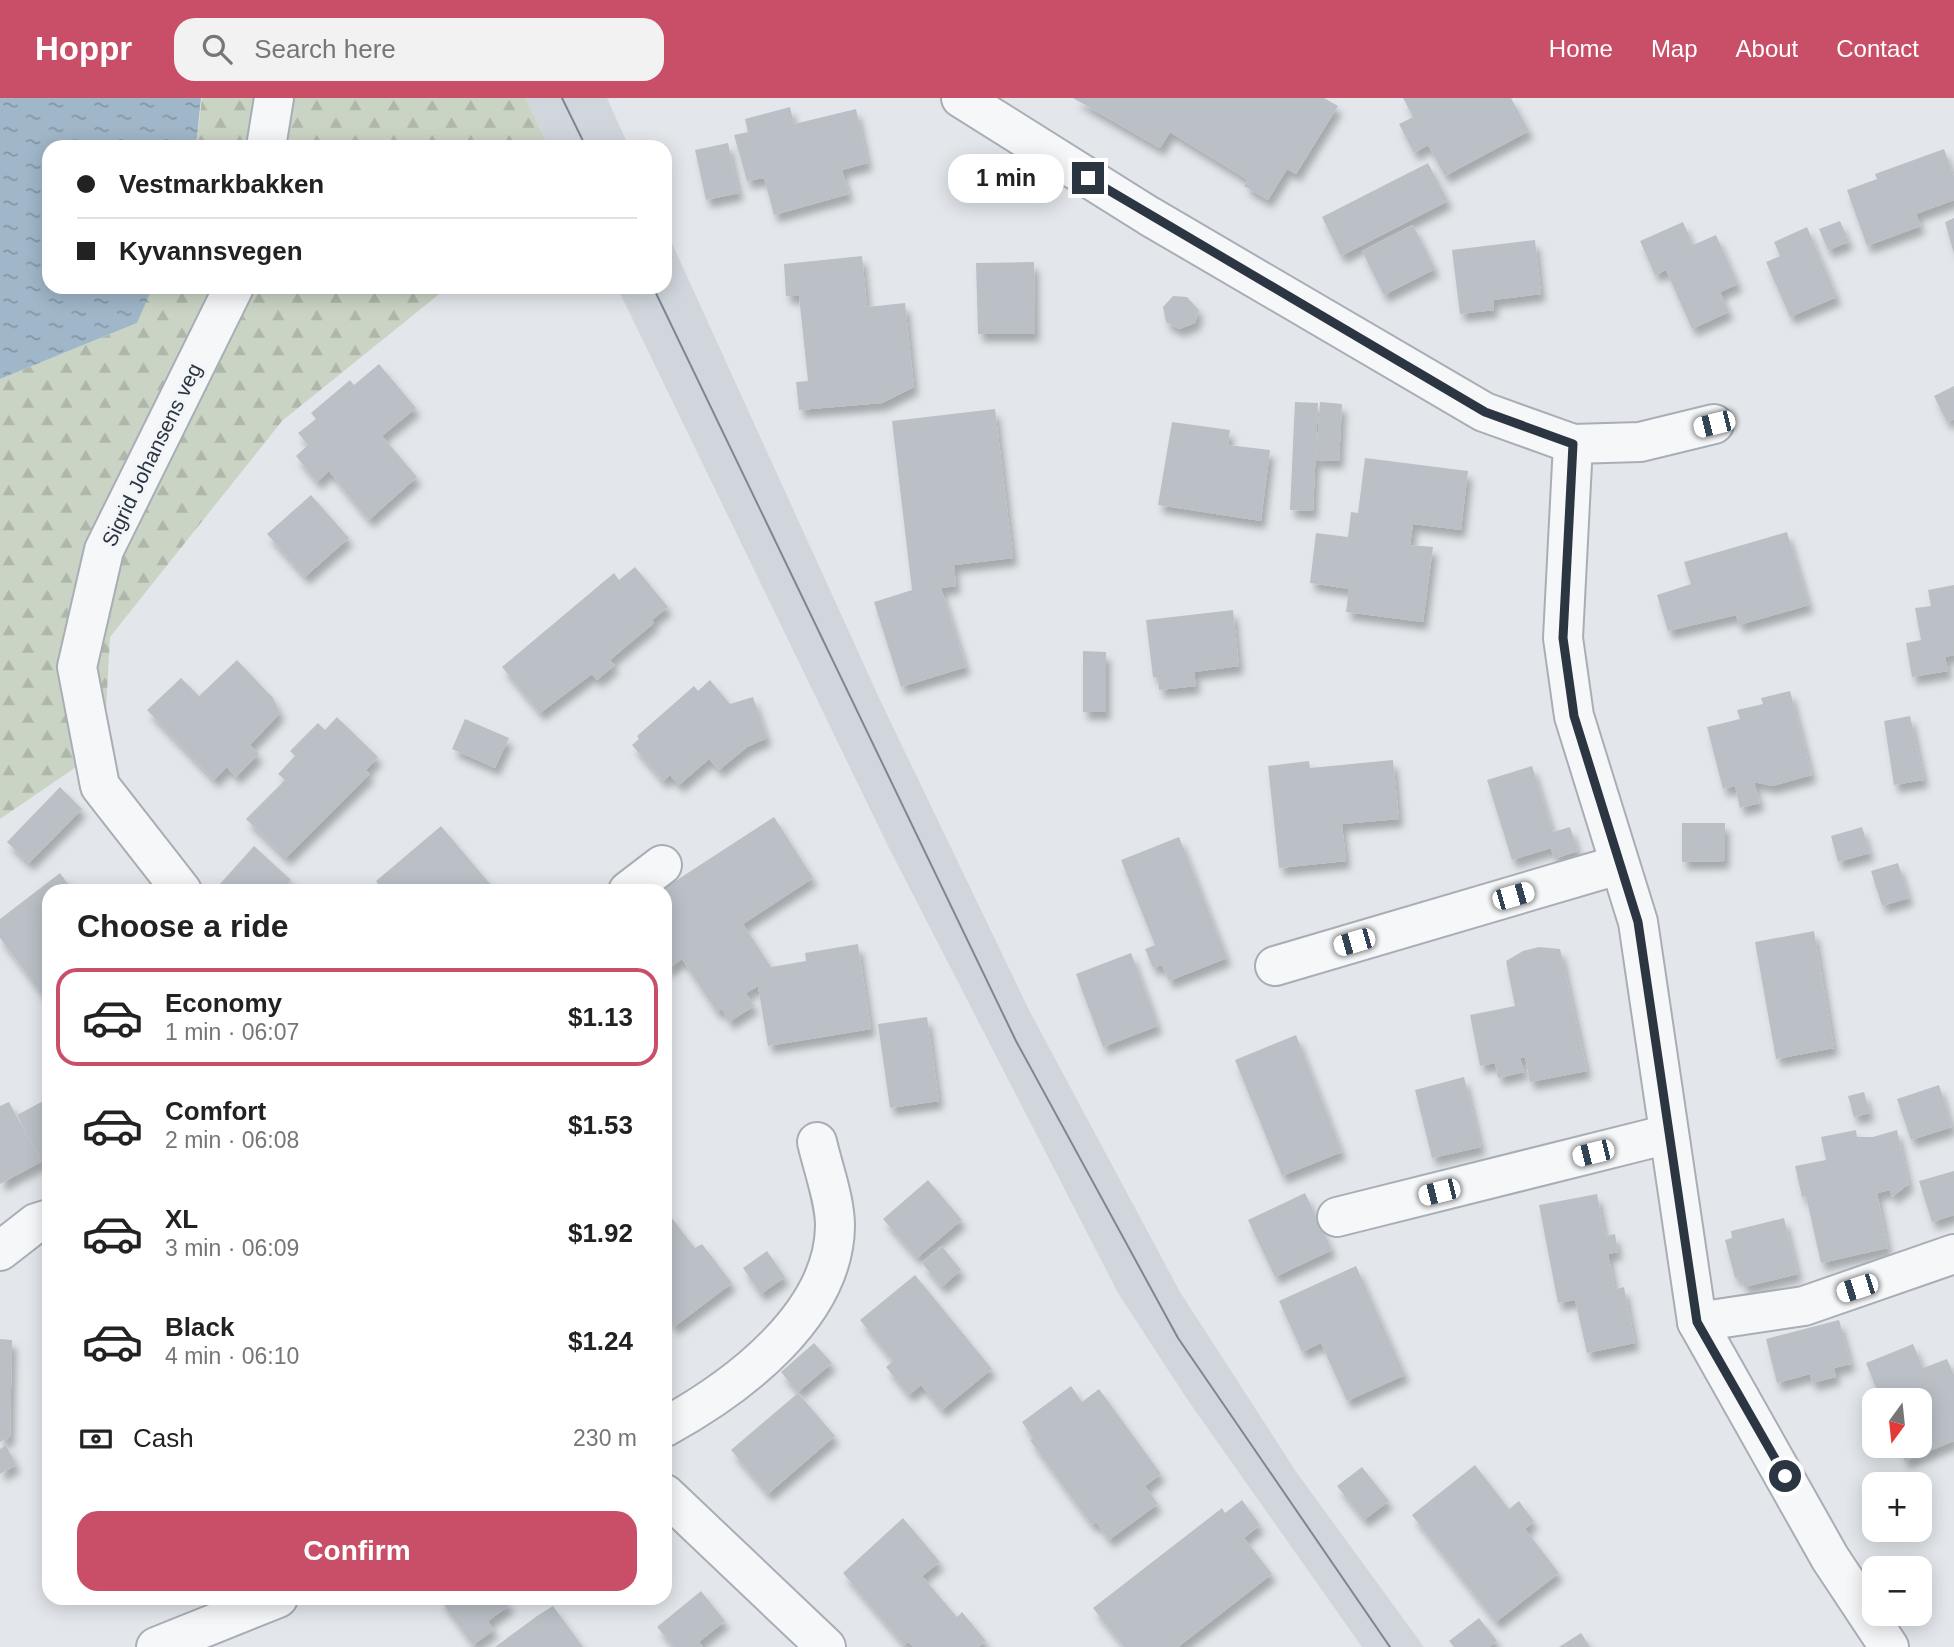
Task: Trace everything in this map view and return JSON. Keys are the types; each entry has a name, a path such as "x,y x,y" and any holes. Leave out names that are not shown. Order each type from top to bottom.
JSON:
{"street":[{"path":"267,140 274,98"},
{"path":"975,102 1149,216 1485,412 1573,444 1640,442 1714,424"},
{"name":"Sigrid Johansens veg","path":"177,884 100,786 77,667 104,550 231,294"},
{"path":"1573,444 1563,638 1574,716 1618,865 1638,922 1697,1322 1830,1559 1889,1647"},
{"path":"637,884 662,865"},
{"path":"1275,966 1618,865"},
{"path":"1337,1217 1670,1134"},
{"path":"672,1423 692,1412 785,1336 821,1284 831,1255 835,1224 817,1142"},
{"path":"0,1251 42,1221"},
{"path":"1697,1322 1804,1306 1954,1254"},
{"path":"672,1501 826,1647"},
{"path":"169,1645 262,1605"}],"shaded area":[{"path":"525,98 607,98 626,140 546,140"},
{"path":"672,243 881,702 1029,1010 1180,1292 1297,1473 1424,1647 1362,1647 1187,1399 1118,1293 888,846 620,294 672,294"}],"green space":[{"path":"202,98 525,98 546,140 197,140"},
{"path":"150,294 439,294 282,421 110,637 104,748 0,819 0,379 137,323"}],"water":[{"path":"0,98 201,98 197,140 42,140 42,294 150,294 137,323 0,379"}],"building":[{"path":"1073,98 1324,98 1338,106 1296,174 1287,169 1268,200 1244,186 1248,180 1170,132 1160,148"},
{"path":"1403,98 1511,98 1529,131 1445,176 1428,145 1414,153 1399,124 1413,117"},
{"path":"790,107 794,124 856,109 868,163 842,170 849,194 774,215 764,178 747,181 734,135 748,132 745,119"},
{"path":"728,143 739,193 706,200 695,150"},
{"path":"1944,149 1954,176 1954,200 1916,214 1921,226 1867,246 1847,190 1877,179 1875,174"},
{"path":"1428,163 1448,201 1341,256 1322,217"},
{"path":"1954,218 1954,254 1945,222"},
{"path":"1840,221 1849,242 1828,250 1819,229"},
{"path":"1683,222 1693,245 1716,235 1738,284 1720,292 1729,312 1692,329 1666,270 1655,275 1640,241"},
{"path":"1413,225 1435,269 1384,295 1362,251"},
{"path":"1807,227 1837,297 1790,317 1766,262 1780,256 1774,242"},
{"path":"1535,240 1541,294 1493,300 1494,310 1460,314 1452,250"},
{"path":"862,256 867,307 905,303 914,387 882,403 799,410 796,382 808,381 799,296 786,296 784,264"},
{"path":"1034,262 1035,334 978,334 976,263"},
{"path":"1173,296 1187,297 1199,310 1195,323 1179,329 1166,322 1163,307"},
{"path":"379,364 416,408 382,436 417,477 369,520 329,471 317,482 296,456 308,445 298,433 316,419 311,413 350,380 354,385"},
{"path":"1954,386 1954,419 1947,422 1934,396"},
{"path":"1295,402 1318,403 1313,511 1290,510"},
{"path":"1320,402 1342,404 1339,461 1316,460"},
{"path":"995,409 1013,558 954,565 956,586 941,588 966,667 901,687 874,602 912,590 892,421"},
{"path":"1172,422 1230,430 1228,445 1270,450 1261,521 1158,505"},
{"path":"1365,458 1468,471 1461,530 1413,524 1410,545 1433,547 1423,622 1346,612 1349,589 1310,583 1316,533 1348,537 1351,512 1358,513"},
{"path":"311,495 349,538 305,577 267,534"},
{"path":"1787,532 1809,605 1739,625 1736,615 1668,631 1657,595 1691,584 1684,562"},
{"path":"635,567 668,607 652,620 654,623 610,660 615,665 597,680 592,674 540,713 502,667 614,573 619,580"},
{"path":"1954,585 1954,655 1945,657 1948,671 1912,677 1906,643 1921,640 1915,608 1931,606 1928,590"},
{"path":"1233,610 1239,666 1194,672 1196,686 1159,690 1158,677 1153,677 1146,620"},
{"path":"1083,651 1106,652 1106,712 1083,712"},
{"path":"237,660 273,698 280,713 250,745 259,754 236,777 227,767 214,780 147,710 181,678 199,696"},
{"path":"710,680 730,704 753,697 767,738 747,747 719,770 709,759 679,785 670,775 663,781 632,745 639,739 637,736 694,686 698,691"},
{"path":"1790,691 1812,775 1772,786 1754,782 1760,803 1740,808 1735,786 1723,789 1707,727 1740,719 1737,710 1763,704 1761,698"},
{"path":"1910,716 1924,780 1894,785 1884,721"},
{"path":"337,717 378,757 366,770 370,774 286,858 246,819 285,780 278,774 295,756 290,751 318,723 325,730"},
{"path":"465,719 509,738 495,768 452,749"},
{"path":"1393,760 1399,819 1342,824 1346,861 1279,868 1268,766 1309,761 1310,768"},
{"path":"1532,766 1553,832 1570,827 1578,851 1554,859 1551,848 1512,860 1487,780"},
{"path":"60,787 82,809 29,863 7,842"},
{"path":"774,817 813,878 743,924 771,967 806,961 805,953 858,944 871,1029 768,1046 758,986 746,993 754,1006 729,1022 722,1009 717,1012 682,959 672,966 671,884"},
{"path":"1682,823 1725,823 1725,861 1682,862"},
{"path":"441,826 490,884 378,884 376,881"},
{"path":"1862,827 1870,853 1838,862 1831,836"},
{"path":"1179,837 1227,958 1169,981 1162,965 1153,968 1145,949 1155,945 1121,860"},
{"path":"254,846 291,880 287,884 220,884"},
{"path":"1898,863 1909,898 1882,906 1871,871"},
{"path":"60,873 68,884 46,884"},
{"path":"42,887 42,994 0,938 0,919"},
{"path":"1814,931 1834,1048 1776,1059 1755,942"},
{"path":"1539,947 1560,949 1587,1071 1530,1082 1525,1057 1520,1058 1524,1072 1498,1078 1495,1063 1480,1066 1470,1015 1515,1006 1506,961 1523,951"},
{"path":"1131,953 1158,1026 1103,1047 1076,974"},
{"path":"927,1017 939,1101 890,1108 878,1024"},
{"path":"1296,1035 1342,1152 1282,1176 1235,1060"},
{"path":"1464,1077 1481,1147 1432,1158 1415,1090"},
{"path":"1939,1085 1952,1127 1911,1140 1897,1099"},
{"path":"1864,1092 1870,1113 1854,1117 1848,1096"},
{"path":"9,1102 41,1162 0,1184 0,1106"},
{"path":"42,1102 42,1162 17,1115"},
{"path":"1856,1130 1857,1137 1873,1137 1897,1130 1909,1184 1892,1197 1890,1190 1877,1193 1888,1248 1821,1263 1806,1196 1802,1197 1795,1166 1826,1160 1821,1137"},
{"path":"1954,1171 1954,1215 1932,1222 1919,1181"},
{"path":"928,1180 962,1220 917,1258 883,1219"},
{"path":"1305,1193 1332,1250 1275,1277 1248,1220"},
{"path":"1597,1194 1605,1236 1615,1234 1618,1252 1608,1254 1615,1289 1624,1287 1635,1343 1587,1353 1575,1300 1558,1303 1539,1205"},
{"path":"672,1218 695,1248 702,1244 732,1283 674,1327"},
{"path":"1784,1218 1798,1274 1744,1287 1741,1277 1735,1278 1725,1240 1732,1238 1731,1231"},
{"path":"942,1246 961,1270 942,1287 922,1263"},
{"path":"767,1251 785,1277 761,1294 743,1268"},
{"path":"1356,1266 1405,1375 1347,1401 1321,1343 1302,1352 1279,1301"},
{"path":"915,1275 992,1369 942,1410 921,1385 909,1395 886,1367 893,1361 860,1320"},
{"path":"1839,1320 1851,1364 1834,1368 1836,1377 1812,1383 1810,1374 1777,1383 1766,1339"},
{"path":"0,1339 12,1340 10,1437 0,1442"},
{"path":"814,1343 832,1363 798,1392 781,1372"},
{"path":"1913,1344 1923,1368 1947,1359 1954,1375 1954,1441 1932,1450 1932,1388 1876,1388 1866,1363"},
{"path":"1071,1386 1082,1402 1099,1389 1161,1474 1145,1486 1158,1504 1109,1540 1096,1522 1092,1525 1061,1483 1030,1440 1033,1438 1022,1422"},
{"path":"798,1393 835,1436 768,1494 731,1450"},
{"path":"6,1445 16,1465 0,1474 0,1449"},
{"path":"1475,1465 1509,1509 1519,1501 1534,1521 1525,1529 1559,1573 1496,1622 1412,1515"},
{"path":"1362,1467 1389,1501 1364,1520 1337,1486"},
{"path":"1242,1500 1260,1525 1244,1538 1272,1574 1178,1647 1124,1647 1093,1608 1222,1508 1225,1513"},
{"path":"903,1518 940,1562 922,1576 957,1617 962,1612 986,1641 978,1647 913,1647 908,1642 904,1645 843,1573"},
{"path":"701,1591 725,1621 699,1642 703,1647 674,1647 657,1627"},
{"path":"444,1605 510,1605 488,1621 494,1630 473,1645"},
{"path":"553,1606 583,1647 495,1647 537,1616"},
{"path":"1479,1618 1497,1641 1489,1647 1454,1647 1449,1641"},
{"path":"1581,1633 1590,1647 1559,1647"}],"tram line":[{"path":"562,98 583,140"},
{"path":"656,294 1016,1041 1178,1338 1390,1647"}],"route":[{"path":"1088,178 1485,412 1573,444 1563,638 1574,716 1618,865 1638,922 1697,1322 1785,1476"}]}
